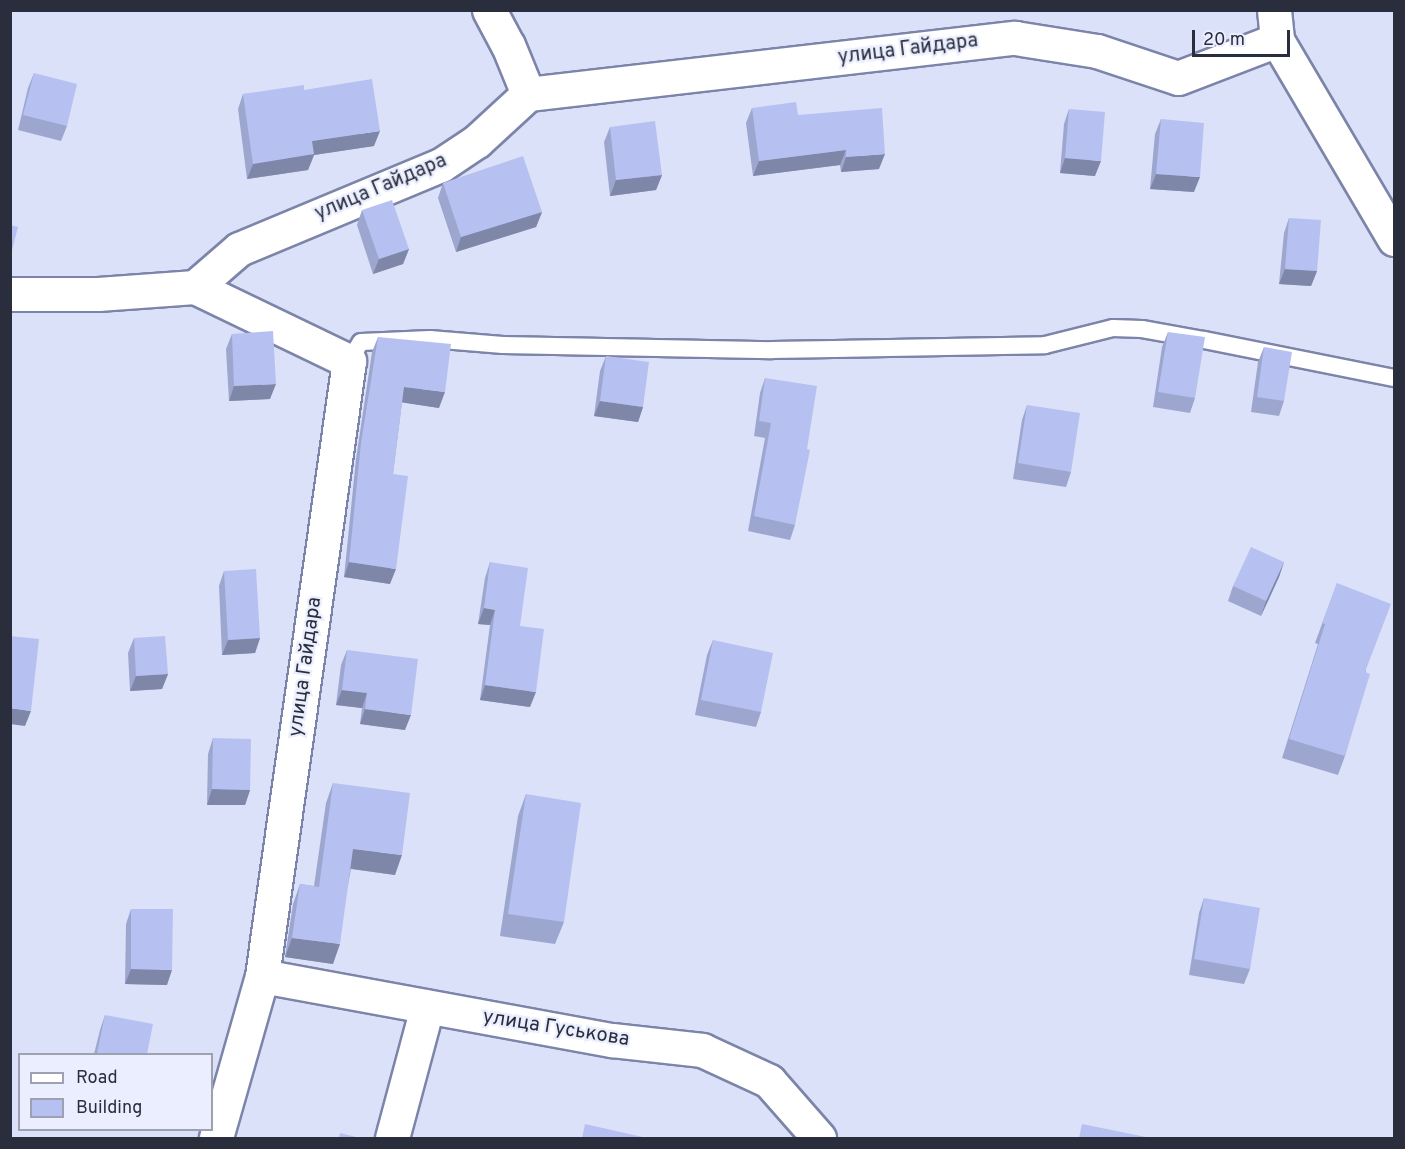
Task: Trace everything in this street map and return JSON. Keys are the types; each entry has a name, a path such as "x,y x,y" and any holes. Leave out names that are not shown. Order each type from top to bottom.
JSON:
{"street":[{"path":"489,10 528,94"},
{"path":"1276,25 1395,239"},
{"name":"улица Гайдара","path":"195,287 239,249 441,165 477,141 528,94 1015,38 1096,51 1178,78 1276,25"},
{"path":"10,294 98,294 195,287 349,361"},
{"name":"улица Гайдара","path":"216,1138 262,976 349,361"},
{"name":"улица Гуськова","path":"262,976 612,1040 702,1050 769,1081 819,1138"},
{"path":"392,1138 427,1007"}],"lane":[{"path":"349,361 361,342 430,339 503,345 772,350 862,349 1045,345 1113,328 1142,329 1238,346 1395,378"}],"building":[{"path":"34,73 77,84 67,126 23,115"},
{"path":"372,79 380,131 312,141 314,154 253,164 243,94 304,85 304,90"},
{"path":"796,102 798,115 882,108 885,154 846,157 846,150 759,161 752,108"},
{"path":"1069,109 1105,112 1101,161 1065,158"},
{"path":"1161,119 1204,123 1200,177 1156,174"},
{"path":"655,121 662,175 616,180 610,127"},
{"path":"523,156 542,212 461,237 443,183"},
{"path":"392,200 409,249 379,259 362,210"},
{"path":"1289,218 1321,220 1317,271 1285,269"},
{"path":"10,225 18,227 10,258"},
{"path":"273,331 276,384 234,386 232,334"},
{"path":"1168,332 1205,337 1195,398 1158,392"},
{"path":"378,337 451,344 445,392 404,387 393,474 408,476 396,569 349,562 361,443"},
{"path":"1264,347 1292,352 1284,401 1257,397"},
{"path":"606,356 649,362 643,407 600,401"},
{"path":"765,378 817,386 807,449 810,450 795,525 754,516 771,423 759,421"},
{"path":"1027,405 1080,413 1071,472 1018,463"},
{"path":"1251,547 1284,562 1266,601 1233,586"},
{"path":"490,562 528,568 520,626 544,629 536,692 485,685 495,610 484,608"},
{"path":"256,569 260,638 228,640 224,571"},
{"path":"1337,583 1391,604 1365,672 1370,674 1345,756 1289,739 1325,624 1322,623"},
{"path":"10,636 39,639 31,711 10,708"},
{"path":"165,636 168,674 136,676 134,638"},
{"path":"713,640 773,653 761,712 701,700"},
{"path":"347,650 418,659 411,715 365,709 367,693 342,690"},
{"path":"213,738 251,739 250,790 212,789"},
{"path":"333,783 410,793 402,855 353,849 340,944 292,938 300,884 319,887"},
{"path":"526,794 581,803 564,922 508,914"},
{"path":"1204,898 1260,908 1250,969 1194,959"},
{"path":"131,909 173,909 172,970 131,969"},
{"path":"105,1015 153,1024 147,1053 97,1053"},
{"path":"585,1124 647,1138 582,1138"},
{"path":"1082,1124 1146,1137 1146,1138 1079,1138"},
{"path":"340,1133 360,1138 339,1138"}]}
